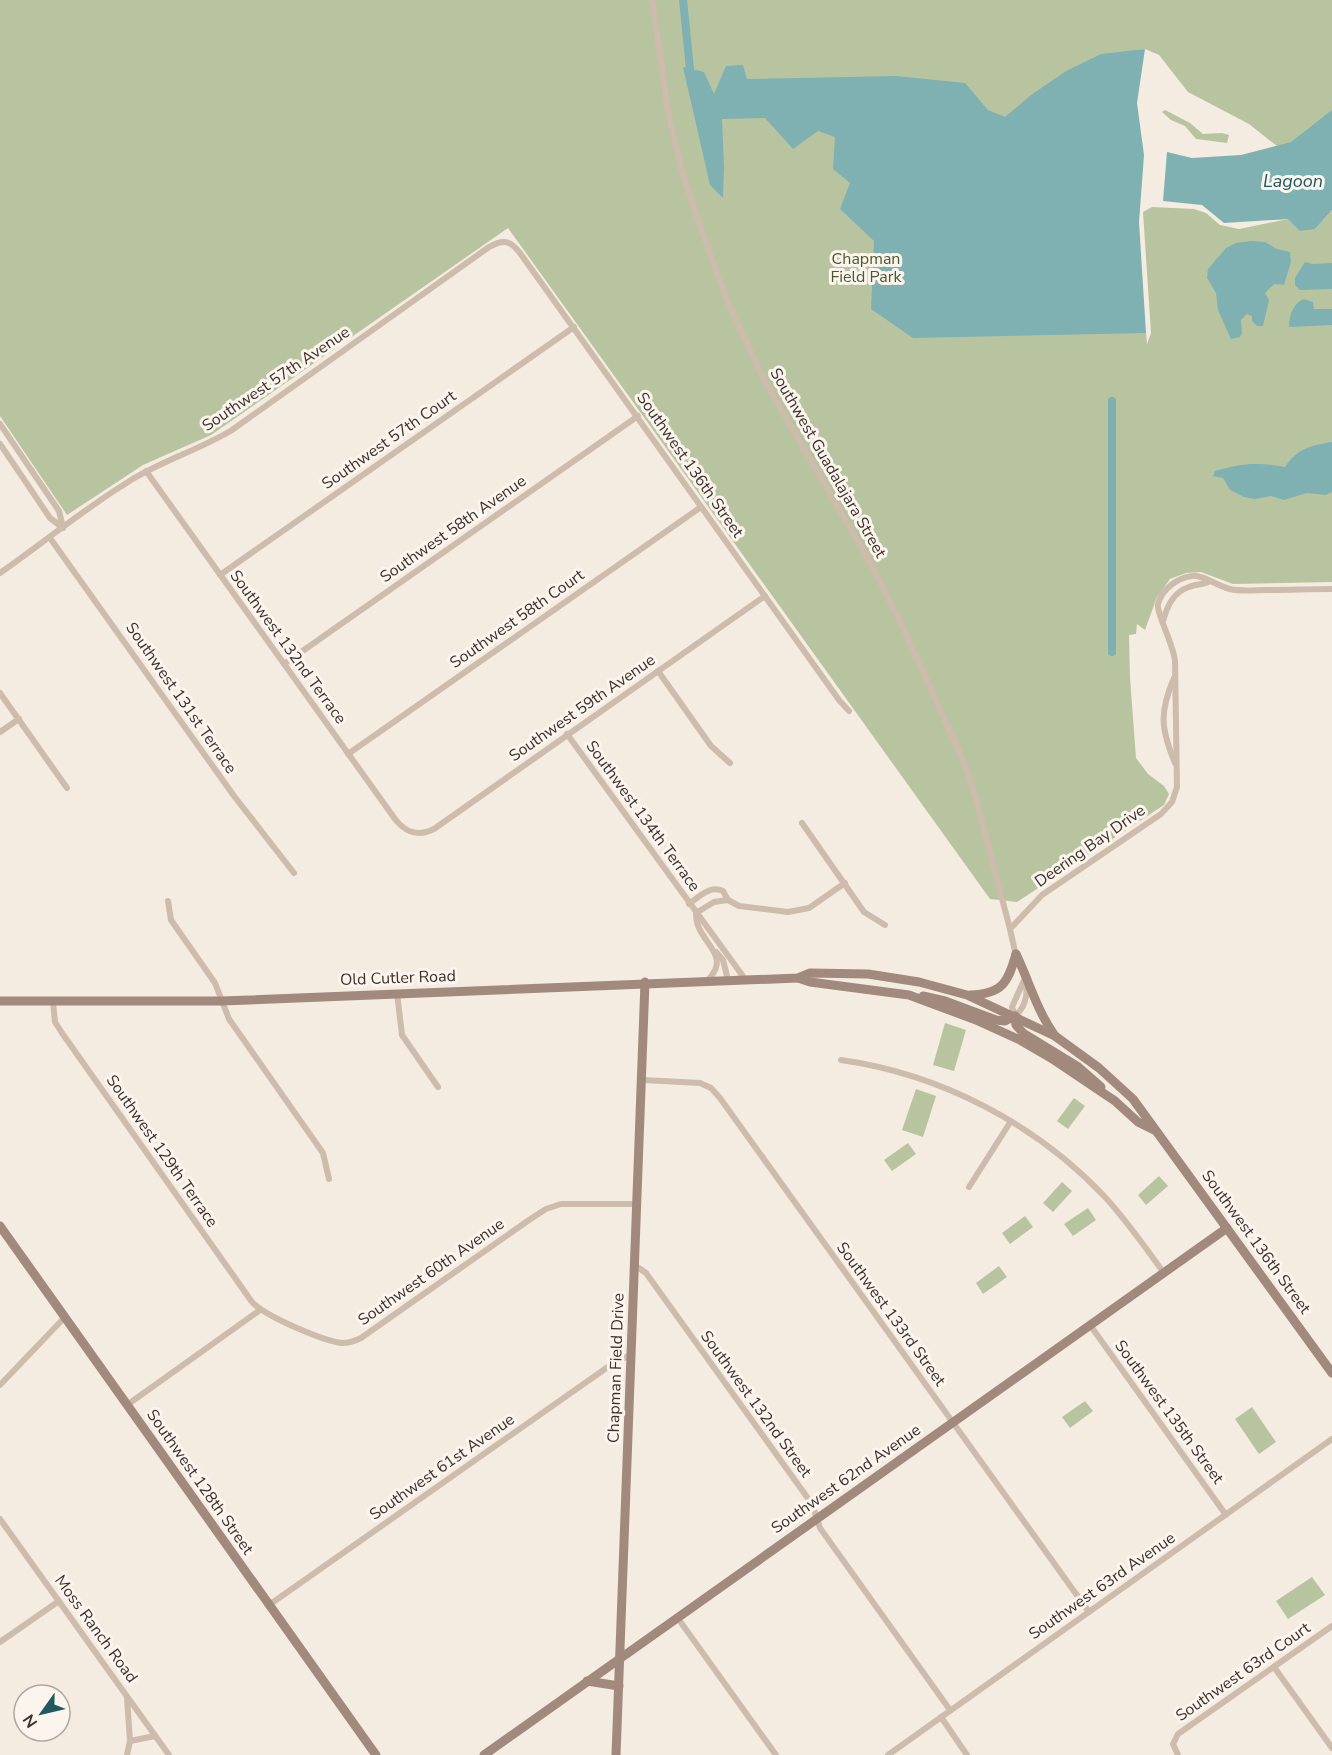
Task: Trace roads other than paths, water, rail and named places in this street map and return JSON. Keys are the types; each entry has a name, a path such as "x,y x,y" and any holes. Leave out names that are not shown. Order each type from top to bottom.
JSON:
{"street":[{"name":"Southwest Guadalajara Street","path":"652,0 669,117 682,171 729,305 764,380 871,564 950,731 968,773 1010,929"},
{"name":"Southwest 136th Street","path":"504,241 517,249 849,711"},
{"name":"Southwest 57th Avenue","path":"0,573 146,471 232,430 489,247 504,241"},
{"name":"Southwest 57th Court","path":"220,575 574,327"},
{"name":"Southwest 58th Avenue","path":"285,664 638,416"},
{"path":"0,424 59,511 63,528"},
{"path":"0,444 50,518 63,528"},
{"name":"Southwest 132nd Terrace","path":"146,471 398,823 412,833"},
{"name":"Southwest 58th Court","path":"348,754 702,507"},
{"name":"Southwest 131st Terrace","path":"50,538 234,796 294,873"},
{"name":"Deering Bay Drive","path":"1010,929 1042,895 1164,812 1175,795 1177,766 1174,651 1158,610 1158,605 1166,590 1176,582 1190,576 1203,576 1208,582 1239,591 1332,589"},
{"path":"1163,622 1169,604 1177,593 1187,587 1208,582"},
{"name":"Southwest 59th Avenue","path":"412,833 423,833 434,829 765,596"},
{"path":"658,671 711,746 730,763"},
{"name":"Deering Bay Drive","path":"1175,676 1163,707 1164,732 1177,766"},
{"path":"0,693 67,788"},
{"path":"0,732 19,719"},
{"name":"Southwest 134th Terrace","path":"567,734 696,914 703,919 746,979"},
{"path":"802,823 864,912 885,925"},
{"path":"696,914 714,902 728,900 745,907 793,912 809,908 845,883"},
{"path":"689,904 707,891 716,888 723,891 728,900"},
{"path":"168,901 171,921 215,983 229,1019 323,1153 329,1179"},
{"name":"Southwest 134th Terrace","path":"696,914 696,925 713,950 721,957 728,980"},
{"path":"1010,929 1024,978 1012,1007 1017,1027 1077,1066 1114,1101"},
{"path":"707,981 717,967 717,958 713,950"},
{"path":"967,995 984,995 1000,987 1009,975 1016,954"},
{"path":"1016,954 1041,1014 1055,1036"},
{"name":"Old Cutler Road","path":"798,978 810,973 868,974 919,982 967,995 1015,1016"},
{"name":"Old Cutler Road","path":"0,1001 222,1001 645,982 798,978 810,982 909,995 1005,1033"},
{"name":"Chapman Field Drive","path":"616,1755 645,982"},
{"path":"398,993 402,1035 438,1087"},
{"path":"909,995 945,1001 996,1020 1005,1021 1015,1016"},
{"name":"Southwest 129th Terrace","path":"53,1002 55,1022 62,1033 243,1291 260,1310"},
{"name":"Southwest 136th Street","path":"1015,1016 1055,1036 1099,1068 1133,1099 1332,1373"},
{"name":"Southwest 136th Street","path":"1005,1033 1051,1058 1114,1101 1138,1122 1154,1130"},
{"path":"841,1060 887,1069 924,1080 970,1099 1011,1121 1054,1151 1094,1185 1164,1273"},
{"name":"Southwest 133rd Street","path":"643,1080 700,1083 715,1092 1089,1612"},
{"path":"969,1187 1011,1121"},
{"name":"Southwest 60th Avenue","path":"260,1310 326,1338 350,1342 367,1334 546,1209 569,1203 638,1204"},
{"name":"Southwest 128th Street","path":"0,1226 376,1755"},
{"name":"Southwest 62nd Avenue","path":"484,1755 1227,1228"},
{"name":"Southwest 132nd Street","path":"636,1266 646,1273 812,1504 820,1528 950,1710"},
{"path":"128,1405 260,1310"},
{"path":"0,1385 65,1317"},
{"name":"Southwest 135th Street","path":"1090,1325 1226,1515"},
{"name":"Southwest 61st Avenue","path":"269,1605 612,1364 632,1354"},
{"name":"Southwest 63rd Avenue","path":"888,1755 1332,1439"},
{"name":"Moss Ranch Road","path":"0,1519 169,1755"},
{"path":"0,1642 59,1601"},
{"path":"677,1617 776,1755"},
{"name":"Southwest 63rd Court","path":"1178,1755 1173,1744 1178,1734 1332,1626"},
{"path":"1274,1667 1332,1748"},
{"path":"587,1681 619,1686"},
{"path":"126,1695 130,1741 127,1755"},
{"path":"941,1717 967,1755"},
{"path":"130,1741 155,1736"}],"water":[{"path":"1145,49 1137,103 1144,155 1139,222 1146,333 913,338 871,309 874,241 840,209 850,183 833,169 835,137 818,131 793,149 765,118 722,119 723,198 710,185 683,67 704,72 714,94 726,66 743,65 747,79 896,76 965,83 988,110 1005,117 1031,95 1066,71 1101,54"},
{"name":"Lagoon","path":"1332,110 1332,210 1315,229 1300,231 1288,219 1224,223 1202,205 1163,201 1167,152 1192,158 1241,155 1291,142"},
{"path":"1265,242 1277,249 1290,252 1291,262 1284,285 1274,284 1265,293 1269,300 1263,326 1257,326 1252,321 1252,316 1247,314 1241,320 1240,337 1231,339 1218,310 1216,293 1207,278 1208,269 1226,248 1236,243"},
{"path":"1305,262 1332,263 1332,289 1300,290 1295,285 1295,278"},
{"path":"1304,299 1313,302 1314,309 1332,309 1332,325 1289,327 1292,310"},
{"path":"1332,442 1332,492 1326,495 1307,493 1284,500 1271,496 1255,499 1244,497 1230,490 1223,478 1213,476 1215,471 1242,465 1266,464 1285,467 1294,456 1305,449"}],"waterway":[{"path":"683,0 690,69"},
{"path":"1112,401 1112,652"}],"park label":[{"name":"Chapman Field Park","path":"866,268"}]}
